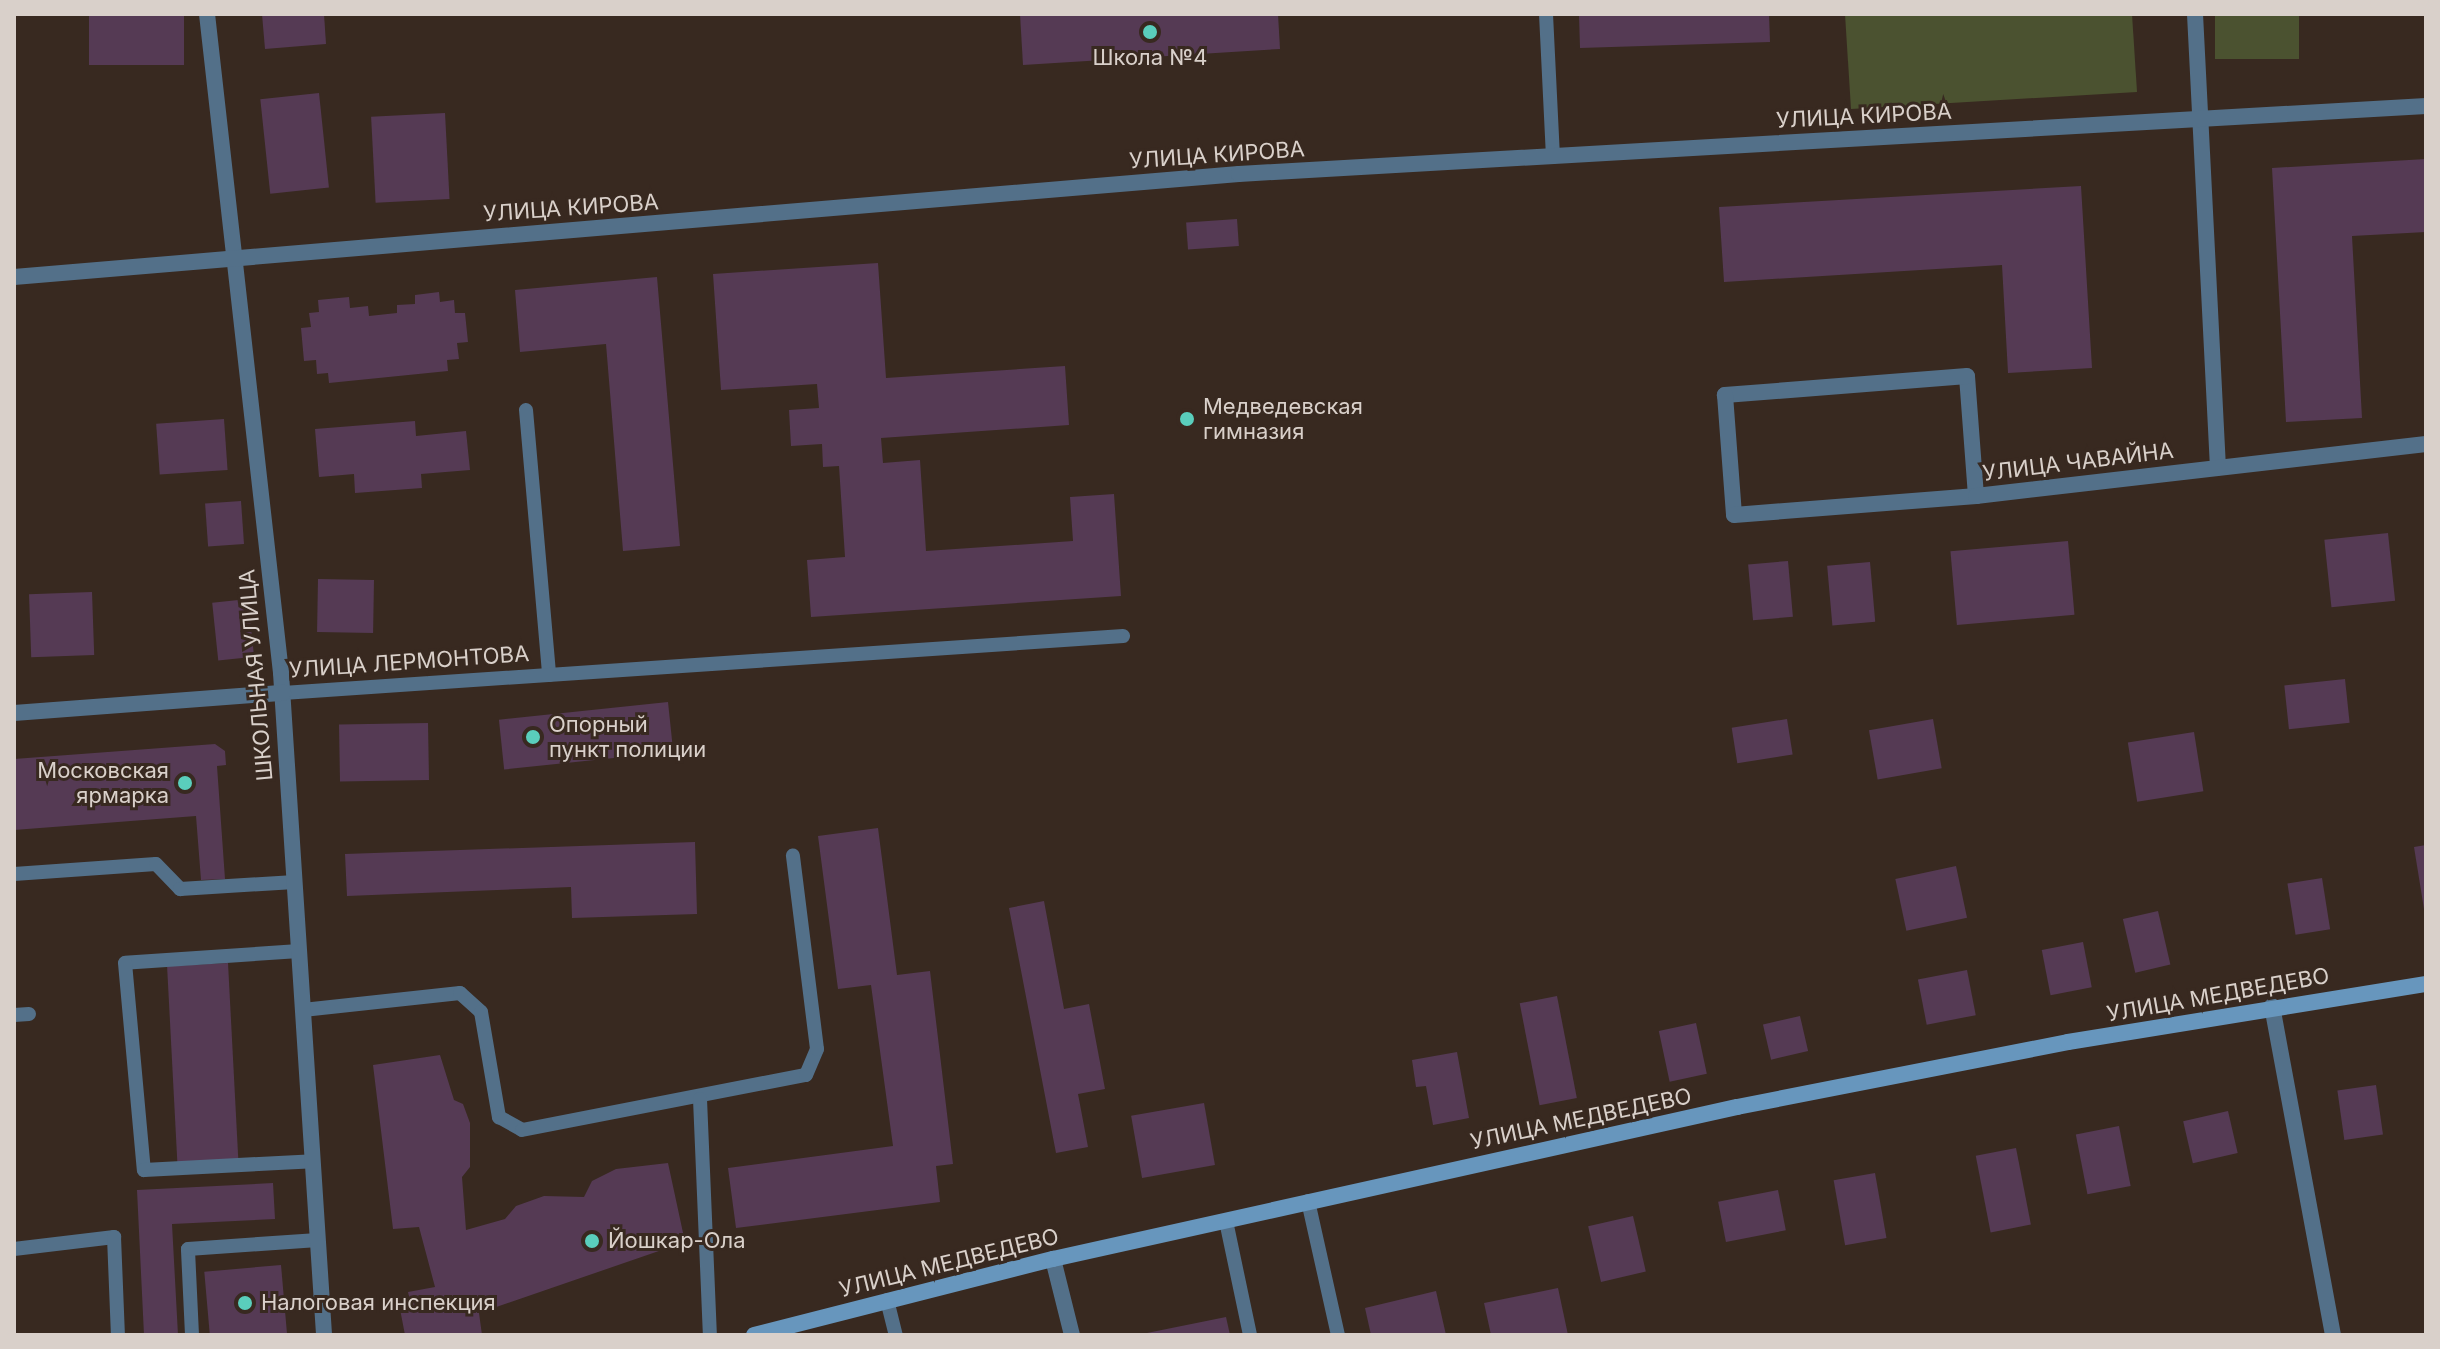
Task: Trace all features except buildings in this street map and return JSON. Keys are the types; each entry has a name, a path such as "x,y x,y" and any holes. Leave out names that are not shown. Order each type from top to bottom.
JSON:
{"street":[{"name":"ШКОЛЬНАЯ УЛИЦА","path":"207,14 283,693 324,1335"},
{"path":"2195,14 2203,118 2218,467"},
{"name":"УЛИЦА КИРОВА","path":"14,277 1239,174 2426,106"},
{"name":"УЛИЦА ЧАВАЙНА","path":"1976,496 1967,376 1725,395 1734,515 1976,496 2426,444"},
{"name":"УЛИЦА ЛЕРМОНТОВА","path":"14,713 283,693"},
{"name":"УЛИЦА МЕДВЕДЕВО","path":"754,1335 1053,1259 1737,1107 2272,1006 2426,984"},
{"path":"2272,1006 2333,1335"},
{"path":"1053,1259 1072,1335"}],"lane":[{"path":"1546,14 1553,157"},
{"path":"526,410 549,675"},
{"name":"УЛИЦА ЛЕРМОНТОВА","path":"283,693 711,667 1123,636"},
{"path":"303,1010 460,993 481,1012 499,1117 522,1130 700,1099 806,1075 817,1049 793,855"},
{"path":"14,874 156,864 180,889 295,882"},
{"path":"299,951 125,963 144,1170 313,1161"},
{"path":"700,1099 710,1335"},
{"path":"1308,1201 1338,1335"},
{"path":"1226,1221 1250,1335"},
{"path":"14,1249 114,1237 118,1335"},
{"path":"192,1335 188,1249 318,1240"},
{"path":"887,1300 896,1335"}],"green space":[{"path":"1845,14 2132,14 2137,92 1851,109"},
{"path":"2215,14 2299,14 2299,59 2215,59"}],"place":[{"name":"Школа №4","path":"1150,32"},
{"name":"Медведевская гимназия","path":"1187,419"},
{"name":"Опорный пункт полиции","path":"533,737"},
{"name":"Московская ярмарка","path":"185,783"},
{"name":"Йошкар-Ола","path":"592,1241"},
{"name":"Налоговая инспекция","path":"245,1303"}]}
